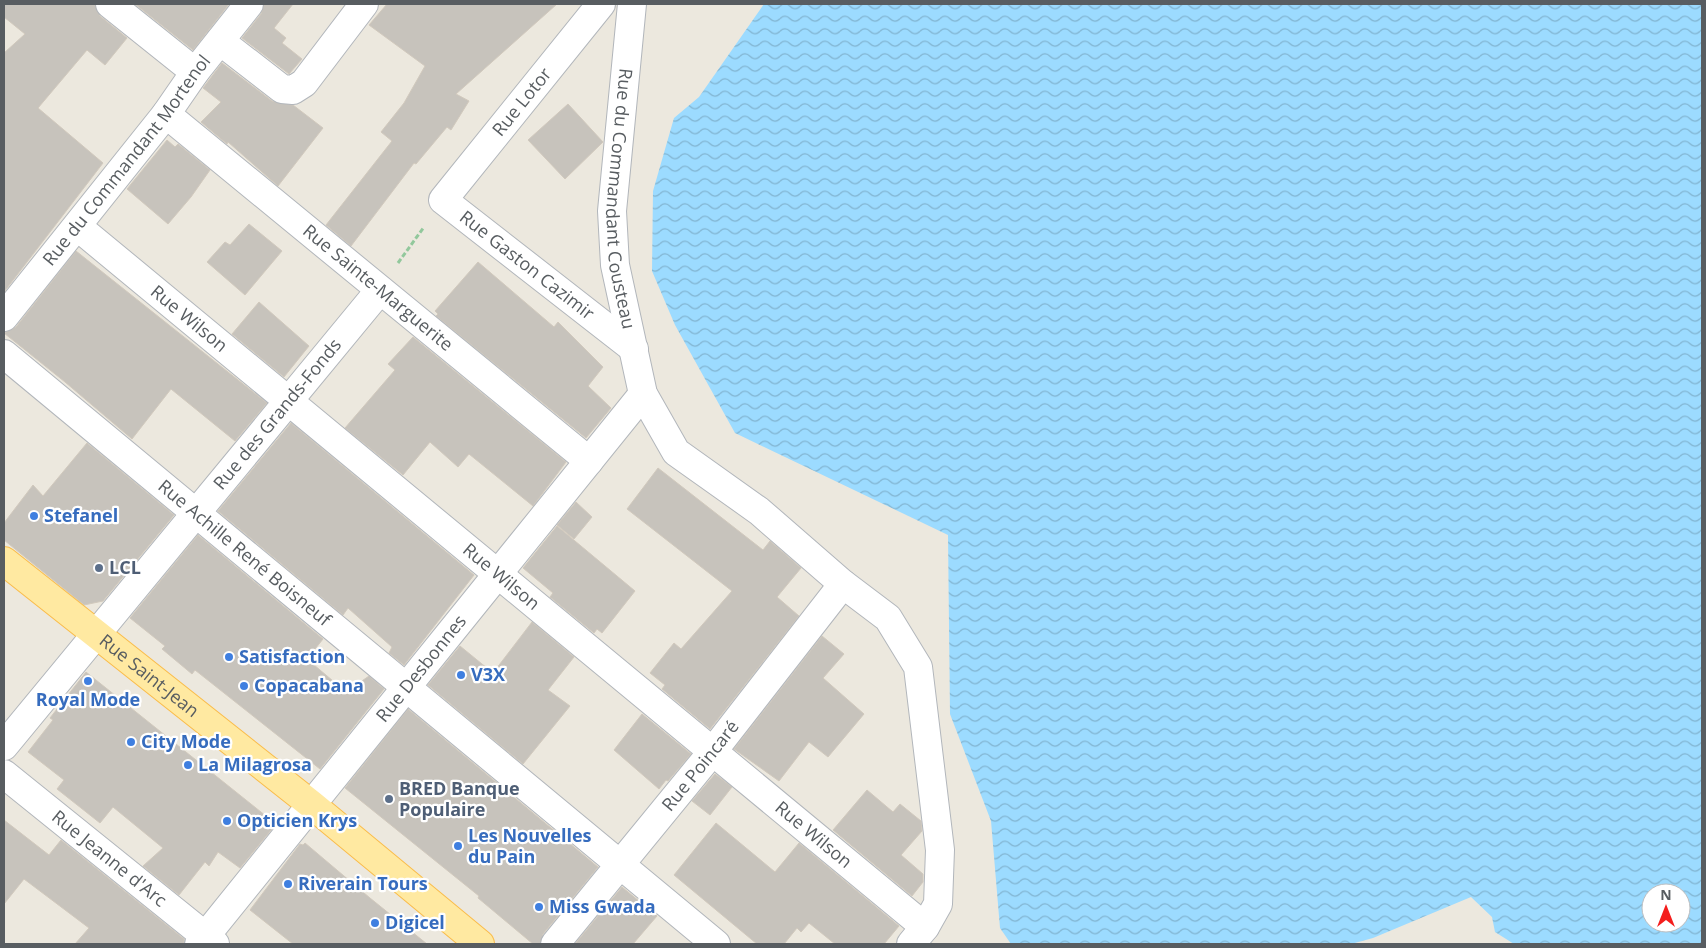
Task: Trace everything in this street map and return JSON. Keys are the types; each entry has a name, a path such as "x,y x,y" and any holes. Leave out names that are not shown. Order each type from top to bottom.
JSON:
{"main road":[{"name":"Rue Saint-Jean","path":"4,561 312,805 480,944"}],"street":[{"path":"110,4 195,72"},
{"name":"Rue du Commandant Mortenol","path":"4,317 78,227 249,4"},
{"path":"220,40 282,89 293,90 304,83 364,4"},
{"name":"Rue Lotor","path":"443,200 601,4"},
{"name":"Rue du Commandant Cousteau","path":"632,4 612,211 615,265 643,394 676,452 759,511 843,584 888,618 918,667 940,850 938,904 918,936"},
{"name":"Rue Sainte-Marguerite","path":"166,114 589,462"},
{"name":"Rue Gaston Cazimir","path":"443,200 634,349"},
{"name":"Rue Wilson","path":"78,227 713,752 918,936"},
{"name":"Rue des Grands-Fonds","path":"4,746 380,290"},
{"name":"Rue Achille René Boisneuf","path":"4,354 716,944"},
{"name":"Rue Desbonnes","path":"206,942 312,805 643,394"},
{"name":"Rue Poincaré","path":"555,944 713,752 843,584"},
{"name":"Rue Jeanne d'Arc","path":"4,774 206,942"}],"path":[{"path":"380,290 443,200"}],"water":[{"path":"764,4 1702,4 1702,944 1514,944 1495,932 1492,917 1471,897 1373,938 1351,944 1011,944 1000,928 991,821 950,714 948,535 735,433 675,325 652,271 653,191 674,118 699,97"}],"building":[{"path":"4,4 95,4 100,16 127,38 105,65 87,50 38,108 103,163 4,292 4,53 25,34 4,17"},
{"path":"135,4 229,4 193,50"},
{"path":"264,4 293,4 274,28 286,38 282,43 302,59 289,74 242,38 261,14"},
{"path":"387,4 557,4 456,94 469,101 451,130 447,127 416,164 414,163 351,246 326,225 392,141 381,132 404,103 425,66 369,25"},
{"path":"222,63 272,101 293,105 323,128 278,186 228,142 227,144 201,122 221,102 203,88"},
{"path":"568,104 603,142 565,179 528,140"},
{"path":"167,140 175,147 178,144 210,170 191,197 168,224 127,189"},
{"path":"249,224 282,251 245,295 207,262 225,242 230,245"},
{"path":"76,251 267,403 235,441 171,389 132,439 4,333 16,327"},
{"path":"478,262 554,327 558,322 603,367 588,386 611,408 586,438 436,316 438,314 435,311"},
{"path":"259,302 309,346 284,377 232,334"},
{"path":"413,337 566,462 533,506 469,454 458,467 430,442 403,475 345,428 395,370 388,364"},
{"path":"291,423 474,575 404,665 389,653 392,647 348,608 343,615 218,511"},
{"path":"87,443 174,515 103,601 84,605 4,540 4,523 33,485 43,496"},
{"path":"658,468 763,550 770,541 801,568 777,597 799,616 710,729 662,689 665,685 650,673 674,643 681,649 732,591 627,509"},
{"path":"576,502 592,517 574,539 557,525"},
{"path":"557,526 635,591 602,633 597,629 594,633 550,597 553,593 523,568"},
{"path":"198,535 323,639 307,659 346,692 369,676 384,689 320,769 195,670 192,674 162,649 165,646 130,618"},
{"path":"532,622 574,657 548,690 570,706 523,764 428,685 460,646 493,673"},
{"path":"822,636 844,654 823,678 864,714 828,757 809,742 779,781 734,749"},
{"path":"86,672 276,824 240,868 218,852 209,866 205,862 179,895 143,866 163,848 113,807 100,823 57,789 64,780 28,752 53,720 50,718"},
{"path":"408,709 598,867 543,934 540,944 533,944 478,898 479,896 345,788"},
{"path":"642,714 691,754 659,789 614,750"},
{"path":"715,774 732,787 710,815 692,801"},
{"path":"867,790 893,812 900,804 921,821 922,831 901,855 923,874 923,882 912,896 833,830"},
{"path":"4,820 49,855 61,840 184,939 184,944 75,944 89,928 24,879 4,904"},
{"path":"716,823 775,872 799,843 899,926 884,944 835,944 809,923 801,932 797,928 784,944 757,944 674,875"},
{"path":"305,843 427,944 293,944 250,910 300,844 303,845"},
{"path":"622,887 657,916 633,944 575,944"}],"place":[{"name":"Stefanel","path":"34,516"},
{"name":"LCL","path":"99,568"},
{"name":"Satisfaction","path":"229,657"},
{"name":"V3X","path":"461,675"},
{"name":"Royal Mode","path":"88,681"},
{"name":"Copacabana","path":"244,686"},
{"name":"City Mode","path":"131,742"},
{"name":"La Milagrosa","path":"188,765"},
{"name":"BRED Banque Populaire","path":"389,799"},
{"name":"Opticien Krys","path":"227,821"},
{"name":"Les Nouvelles du Pain","path":"458,846"},
{"name":"Riverain Tours","path":"288,884"},
{"name":"Miss Gwada","path":"539,907"},
{"name":"Digicel","path":"375,923"}]}
